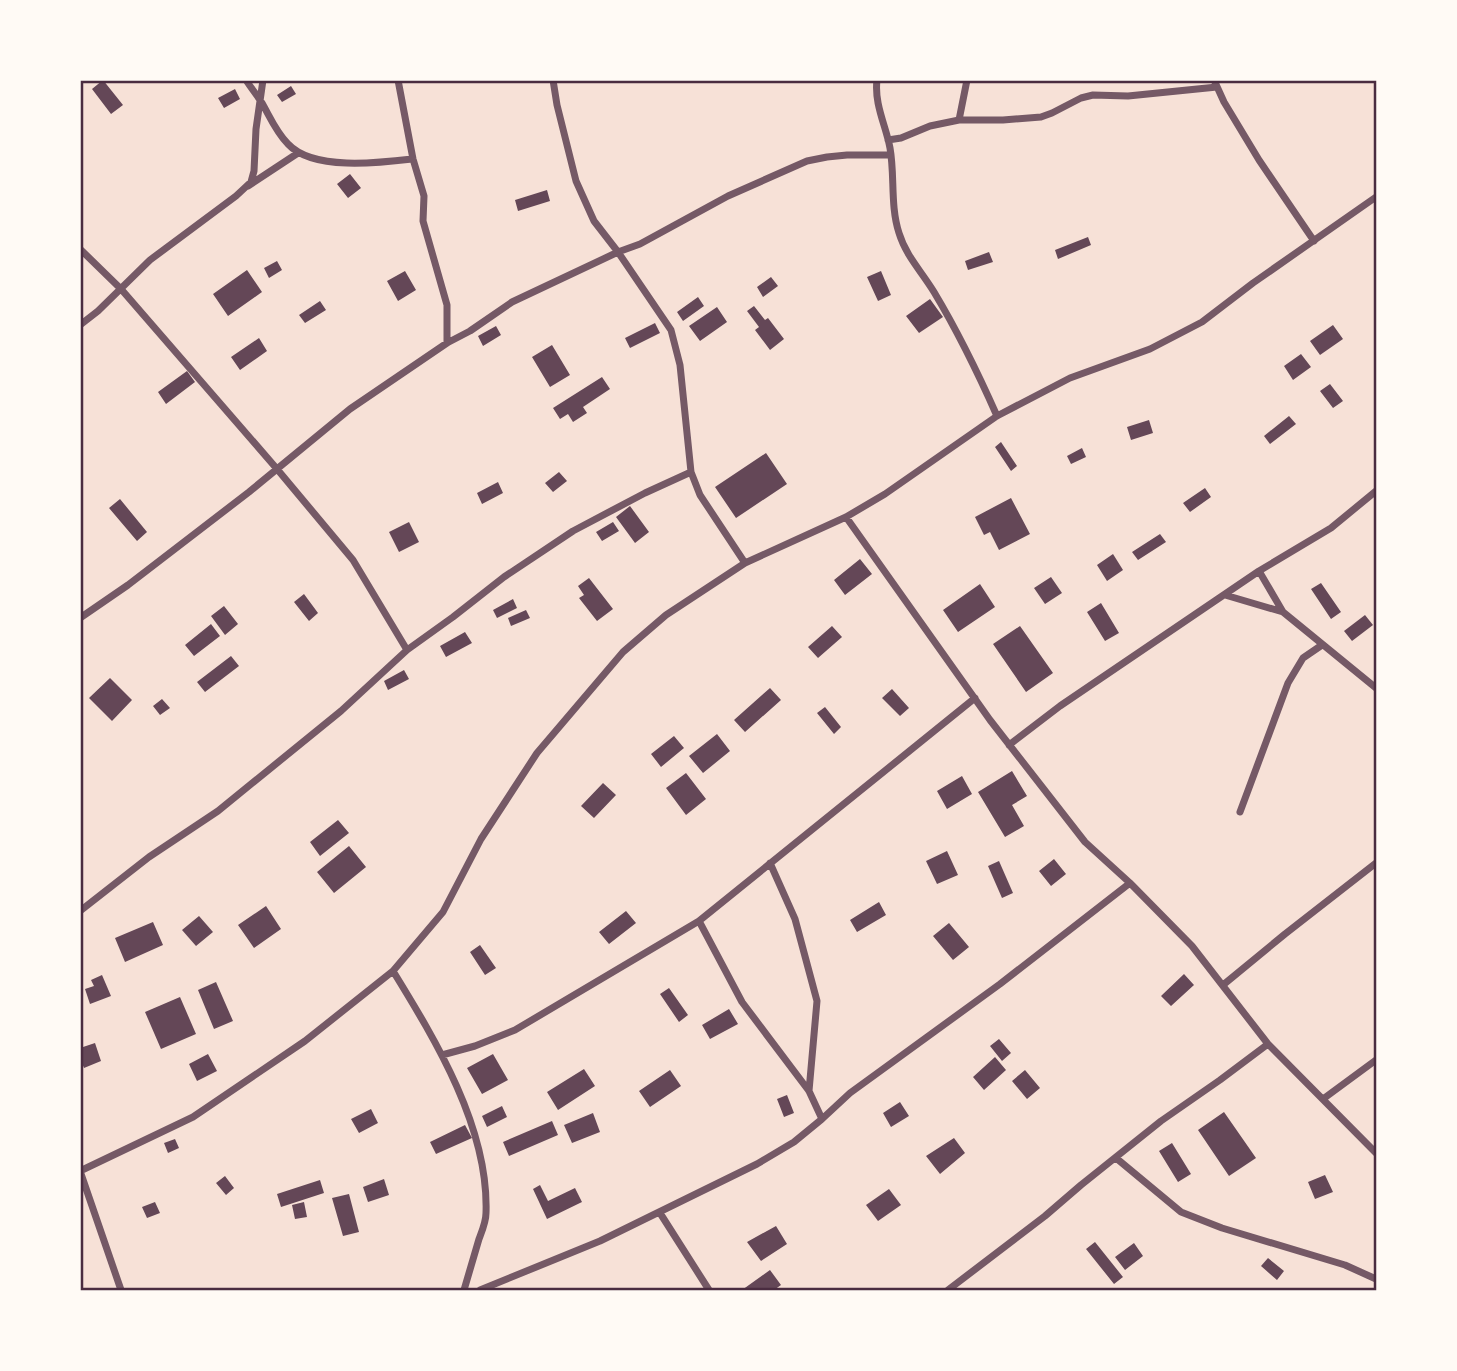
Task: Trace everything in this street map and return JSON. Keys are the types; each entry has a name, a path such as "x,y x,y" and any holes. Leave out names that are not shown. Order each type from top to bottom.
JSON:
{"street":[{"path":"246,80 272,123 298,153 318,160 356,164 413,159"},
{"path":"245,189 251,182 254,171 262,80"},
{"path":"398,80 413,159 424,196 423,221 447,305 447,343"},
{"path":"554,80 576,181 594,221 671,330 680,365 691,472 700,495 745,563"},
{"path":"877,80 878,105 891,155 893,201 905,249 956,330 997,416"},
{"path":"959,120 967,80"},
{"path":"888,140 959,120 1041,117 1093,95 1128,96 1215,84 1265,170 1314,241"},
{"path":"80,325 150,260 298,153"},
{"path":"80,618 128,585 350,409 512,302 640,244 728,196 807,162 847,155 891,155"},
{"path":"121,1290 81,1171 192,1117 305,1041 393,971 443,912 481,839 537,753 623,652 666,615 745,563 846,517 885,494 997,416 1070,378 1150,349 1202,322 1377,197"},
{"path":"80,248 121,289 353,560 407,650"},
{"path":"80,911 149,857 218,811 304,743 407,650 504,577 573,531 691,472"},
{"path":"1009,745 1060,706 1259,571 1331,528 1377,491"},
{"path":"846,517 1009,745 1085,842 1192,946 1268,1044 1377,1153"},
{"path":"1259,571 1283,612 1377,688"},
{"path":"1225,595 1283,612"},
{"path":"1240,812 1288,683 1303,658 1322,645"},
{"path":"442,1055 475,1046 515,1030 698,921 975,698"},
{"path":"770,863 795,919 817,1001 809,1091"},
{"path":"1223,985 1377,863"},
{"path":"480,1290 600,1241 660,1213 757,1164 794,1142 850,1093 1000,984 1130,883"},
{"path":"698,921 742,1002 809,1091 822,1119"},
{"path":"393,971 442,1055 470,1119 483,1169 486,1215 464,1290"},
{"path":"948,1290 1045,1216 1161,1121 1268,1044"},
{"path":"1324,1099 1377,1060"},
{"path":"1116,1158 1181,1212 1222,1228 1345,1265 1377,1279"},
{"path":"660,1213 709,1290"}],"building":[{"path":"103,80 123,105 111,114 92,89"},
{"path":"291,86 296,94 282,102 277,95"},
{"path":"235,89 240,99 224,108 218,98"},
{"path":"350,174 361,188 348,198 337,184"},
{"path":"547,190 550,201 518,211 515,200"},
{"path":"1088,237 1091,245 1058,259 1055,250"},
{"path":"989,252 993,262 968,270 965,261"},
{"path":"277,261 282,270 269,278 264,268"},
{"path":"247,270 262,292 228,316 213,294"},
{"path":"405,271 416,290 398,301 387,281"},
{"path":"881,271 891,295 878,301 867,277"},
{"path":"771,277 778,286 763,297 757,287"},
{"path":"698,297 704,306 683,321 677,312"},
{"path":"930,299 943,317 919,333 906,316"},
{"path":"320,301 326,310 305,323 299,315"},
{"path":"754,306 765,320 768,318 784,339 770,350 755,330 759,327 747,311"},
{"path":"717,307 727,322 700,341 689,326"},
{"path":"655,323 660,333 630,348 625,338"},
{"path":"1333,325 1343,339 1320,355 1310,341"},
{"path":"496,326 501,335 483,346 478,336"},
{"path":"259,338 267,351 240,370 231,357"},
{"path":"552,345 570,375 550,387 532,357"},
{"path":"1301,354 1311,367 1293,380 1284,366"},
{"path":"187,371 195,382 166,404 158,392"},
{"path":"602,377 610,389 583,407 587,413 573,422 568,414 560,419 553,408"},
{"path":"1330,384 1343,401 1333,408 1320,391"},
{"path":"1289,416 1296,424 1270,444 1264,436"},
{"path":"1149,420 1153,433 1131,440 1127,427"},
{"path":"1001,442 1017,466 1011,471 995,447"},
{"path":"1082,448 1086,457 1071,464 1067,456"},
{"path":"766,453 787,484 736,518 715,487"},
{"path":"559,472 567,481 553,492 545,483"},
{"path":"498,482 503,493 482,504 477,493"},
{"path":"1205,488 1211,497 1190,512 1183,503"},
{"path":"1011,498 1030,534 999,550 990,532 984,535 975,517"},
{"path":"120,499 147,532 137,541 109,508"},
{"path":"630,506 649,532 635,543 616,517"},
{"path":"409,522 419,542 399,552 389,532"},
{"path":"613,522 619,531 602,541 596,532"},
{"path":"1160,534 1166,542 1138,560 1132,552"},
{"path":"1113,554 1123,570 1107,581 1097,565"},
{"path":"860,559 872,574 845,595 834,580"},
{"path":"1051,577 1062,593 1045,604 1034,588"},
{"path":"589,578 613,609 597,621 579,598 584,595 578,586"},
{"path":"1321,583 1341,612 1331,619 1311,589"},
{"path":"980,584 995,607 958,632 943,610"},
{"path":"304,594 318,613 309,621 294,602"},
{"path":"513,599 517,608 497,618 493,610"},
{"path":"1101,603 1119,633 1105,641 1087,612"},
{"path":"224,606 238,624 225,635 211,616"},
{"path":"526,610 530,618 511,626 508,618"},
{"path":"1365,615 1373,625 1352,641 1344,631"},
{"path":"211,624 220,636 194,656 185,645"},
{"path":"832,626 842,637 818,658 808,647"},
{"path":"1020,626 1053,673 1026,692 993,644"},
{"path":"465,632 472,643 446,657 440,646"},
{"path":"231,656 239,666 205,692 197,682"},
{"path":"404,670 409,679 388,690 384,681"},
{"path":"110,678 132,700 112,721 89,698"},
{"path":"770,688 781,700 745,732 734,720"},
{"path":"892,689 909,708 900,716 882,698"},
{"path":"162,699 170,708 160,715 153,706"},
{"path":"825,707 841,727 834,734 817,713"},
{"path":"717,734 730,751 703,773 689,756"},
{"path":"674,736 684,748 661,767 651,754"},
{"path":"1012,771 1027,796 1012,805 1024,826 1005,837 978,792"},
{"path":"686,773 706,799 686,815 666,788"},
{"path":"962,776 972,794 947,809 937,791"},
{"path":"603,783 616,795 594,818 581,806"},
{"path":"338,820 349,833 320,856 310,842"},
{"path":"349,846 366,867 334,893 317,872"},
{"path":"947,851 958,875 937,884 926,861"},
{"path":"1054,859 1066,874 1051,886 1039,871"},
{"path":"999,861 1013,893 1002,898 988,866"},
{"path":"879,902 886,915 857,932 850,920"},
{"path":"266,906 281,929 254,948 238,925"},
{"path":"626,911 636,923 609,944 599,932"},
{"path":"199,916 213,932 196,946 182,930"},
{"path":"153,922 163,945 125,962 115,938"},
{"path":"949,923 969,947 953,960 933,936"},
{"path":"480,945 496,968 485,975 470,952"},
{"path":"1184,974 1194,985 1171,1006 1161,996"},
{"path":"102,975 111,996 90,1004 85,989 94,986 91,980"},
{"path":"216,982 233,1021 214,1029 198,990"},
{"path":"669,988 688,1015 679,1022 660,994"},
{"path":"180,997 196,1034 161,1049 145,1012"},
{"path":"729,1009 738,1024 710,1039 702,1025"},
{"path":"999,1039 1011,1053 1002,1061 990,1046"},
{"path":"95,1043 101,1061 84,1068 80,1048"},
{"path":"208,1054 217,1071 197,1081 189,1064"},
{"path":"493,1054 508,1080 482,1094 467,1068"},
{"path":"995,1057 1006,1070 984,1090 973,1077"},
{"path":"584,1069 595,1086 558,1110 547,1092"},
{"path":"670,1070 681,1086 650,1107 639,1091"},
{"path":"1025,1070 1040,1088 1027,1099 1012,1081"},
{"path":"787,1095 794,1113 784,1117 777,1099"},
{"path":"900,1102 909,1116 891,1127 883,1113"},
{"path":"502,1106 507,1117 487,1127 482,1116"},
{"path":"371,1109 378,1123 359,1133 351,1119"},
{"path":"1224,1112 1256,1158 1229,1176 1198,1130"},
{"path":"593,1113 600,1132 572,1143 564,1125"},
{"path":"552,1121 558,1135 509,1156 503,1142"},
{"path":"465,1125 472,1138 436,1154 430,1142"},
{"path":"954,1138 965,1153 940,1174 926,1156"},
{"path":"175,1139 179,1148 168,1153 164,1143"},
{"path":"1172,1143 1191,1174 1178,1182 1159,1151"},
{"path":"1325,1175 1333,1192 1315,1199 1308,1182"},
{"path":"225,1176 234,1188 226,1195 216,1183"},
{"path":"384,1179 389,1195 368,1202 363,1187"},
{"path":"320,1180 324,1193 281,1207 277,1194"},
{"path":"540,1185 548,1201 575,1188 582,1202 547,1219 533,1189"},
{"path":"889,1189 901,1205 878,1221 866,1205"},
{"path":"349,1194 359,1232 343,1236 332,1198"},
{"path":"155,1202 160,1213 147,1218 142,1207"},
{"path":"304,1202 307,1217 295,1219 292,1205"},
{"path":"776,1226 787,1244 761,1261 747,1242"},
{"path":"1095,1242 1123,1277 1114,1284 1086,1249"},
{"path":"1134,1243 1143,1256 1125,1270 1115,1257"},
{"path":"1268,1258 1284,1271 1277,1280 1261,1266"},
{"path":"770,1270 781,1285 774,1290 742,1290"}]}
